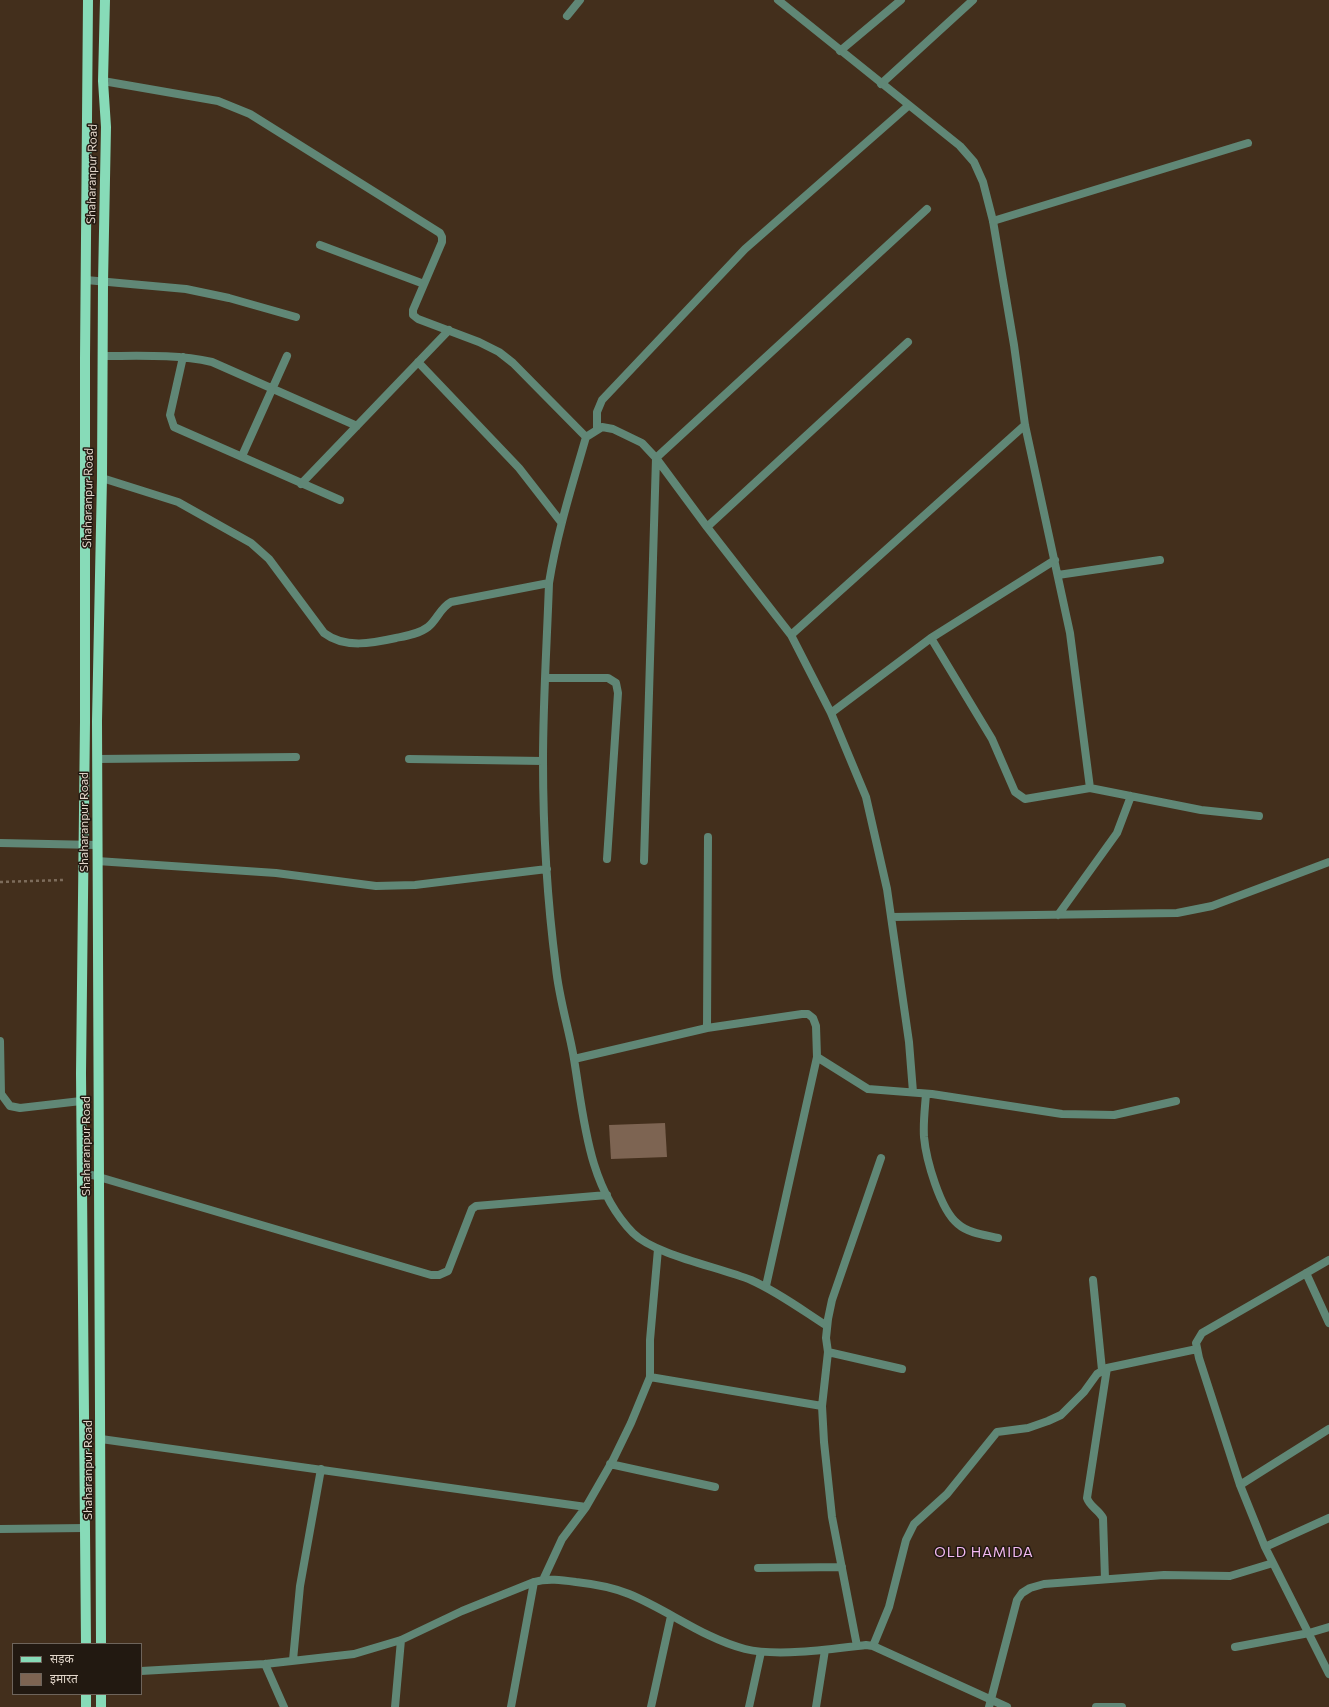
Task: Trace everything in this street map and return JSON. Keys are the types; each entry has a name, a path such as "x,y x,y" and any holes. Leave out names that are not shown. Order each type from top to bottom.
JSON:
{"main road":[{"name":"Shaharanpur Road","path":"86,1643 81,1101 88,0"},
{"name":"Shaharanpur Road","path":"101,1643 97,759 106,127 104,81 105,0"},
{"path":"86,1695 86,1707"},
{"path":"102,1695 102,1707"}],"street":[{"path":"567,16 580,0"},
{"path":"778,0 908,106 960,146 974,162 983,182 993,221 1014,345 1025,425 1070,633 1090,788"},
{"path":"840,51 901,0"},
{"path":"881,84 973,0"},
{"path":"104,81 193,95 218,100 233,106 250,114 440,233 442,242 413,310 413,315 418,319 479,342 499,352 513,363 586,437"},
{"path":"598,429 597,412 602,400 745,249 908,106"},
{"path":"993,221 1248,143"},
{"path":"644,861 656,458 927,209"},
{"path":"320,245 424,284"},
{"path":"86,280 186,290 229,298 296,318"},
{"path":"301,484 449,330"},
{"path":"707,527 908,342"},
{"path":"102,356 183,357 212,362 357,426"},
{"path":"242,456 287,356"},
{"path":"183,357 170,415 172,424 178,429 340,500"},
{"path":"418,362 519,468 561,522"},
{"path":"791,635 1025,425"},
{"path":"827,1326 766,1286 728,1270 658,1249 635,1235 620,1217 595,1170 581,1109 574,1059 556,970 546,869 543,761 549,583 561,522 586,437 602,427 613,428 642,443 656,458 707,527 791,635 831,713 866,797 887,889 909,1042 913,1092"},
{"path":"102,478 178,502 251,543 269,558 324,633 329,637 343,642 365,644 410,635 429,627 443,608 450,602 549,583"},
{"path":"831,713 931,638 1055,560"},
{"path":"1058,575 1160,560"},
{"path":"931,638 992,739 1018,795 1025,799 1090,788 1201,810 1259,816"},
{"path":"546,678 608,678 616,683 618,693 607,859"},
{"path":"97,759 296,757"},
{"path":"409,759 543,761"},
{"path":"1058,915 1117,833 1131,796"},
{"path":"708,838 708,1028"},
{"path":"0,843 97,845"},
{"path":"97,861 276,873 376,886 415,885 546,869"},
{"path":"891,917 1177,913 1212,906 1329,862"},
{"path":"574,1059 708,1028 808,1014 815,1021 818,1057 766,1286"},
{"path":"0,1041 1,1094 10,1106 20,1108 81,1101"},
{"path":"818,1057 868,1089 913,1092 1062,1114 1114,1115 1176,1101"},
{"path":"926,1094 924,1137 931,1169 945,1207 958,1225 969,1231 998,1238"},
{"path":"857,1646 832,1516 822,1406 828,1352 827,1326 832,1300 881,1158"},
{"path":"82,1172 431,1275 439,1275 448,1271 472,1209 476,1206 607,1195"},
{"path":"542,1580 562,1539 586,1507 610,1464 631,1423 650,1377 650,1340 658,1249"},
{"path":"1329,1260 1202,1333 1196,1343 1240,1485 1265,1547 1329,1674"},
{"path":"1306,1273 1329,1323"},
{"path":"1093,1280 1105,1369 1087,1498 1089,1504 1100,1511 1103,1518 1105,1579"},
{"path":"873,1646 889,1607 906,1540 914,1524 947,1494 997,1432 1028,1428 1048,1421 1061,1414 1074,1403 1093,1378 1105,1369 1197,1349"},
{"path":"828,1352 902,1369"},
{"path":"650,1377 822,1406"},
{"path":"1240,1485 1329,1429"},
{"path":"101,1439 586,1507"},
{"path":"610,1464 715,1488"},
{"path":"293,1660 300,1586 321,1469"},
{"path":"1265,1547 1329,1518"},
{"path":"0,1529 85,1528"},
{"path":"990,1704 1017,1600 1022,1593 1030,1588 1044,1584 1164,1575 1230,1576 1273,1563"},
{"path":"758,1568 842,1567"},
{"path":"142,1671 265,1664 354,1654 401,1640 462,1611 534,1582 542,1580 566,1580 611,1588 630,1595 730,1645 761,1652 825,1650 857,1646 873,1646 903,1658 990,1704 1007,1707"},
{"path":"511,1707 534,1582"},
{"path":"651,1707 670,1616"},
{"path":"1235,1647 1309,1633 1329,1627"},
{"path":"395,1707 401,1640"},
{"path":"816,1707 825,1650"},
{"path":"749,1707 761,1652"},
{"path":"265,1664 284,1707"},
{"path":"1096,1707 1122,1707"}],"path":[{"path":"0,882 63,880"}],"building":[{"path":"665,1123 667,1157 611,1159 609,1125"}],"district":[{"name":"OLD HAMIDA","path":"984,1552"}]}
